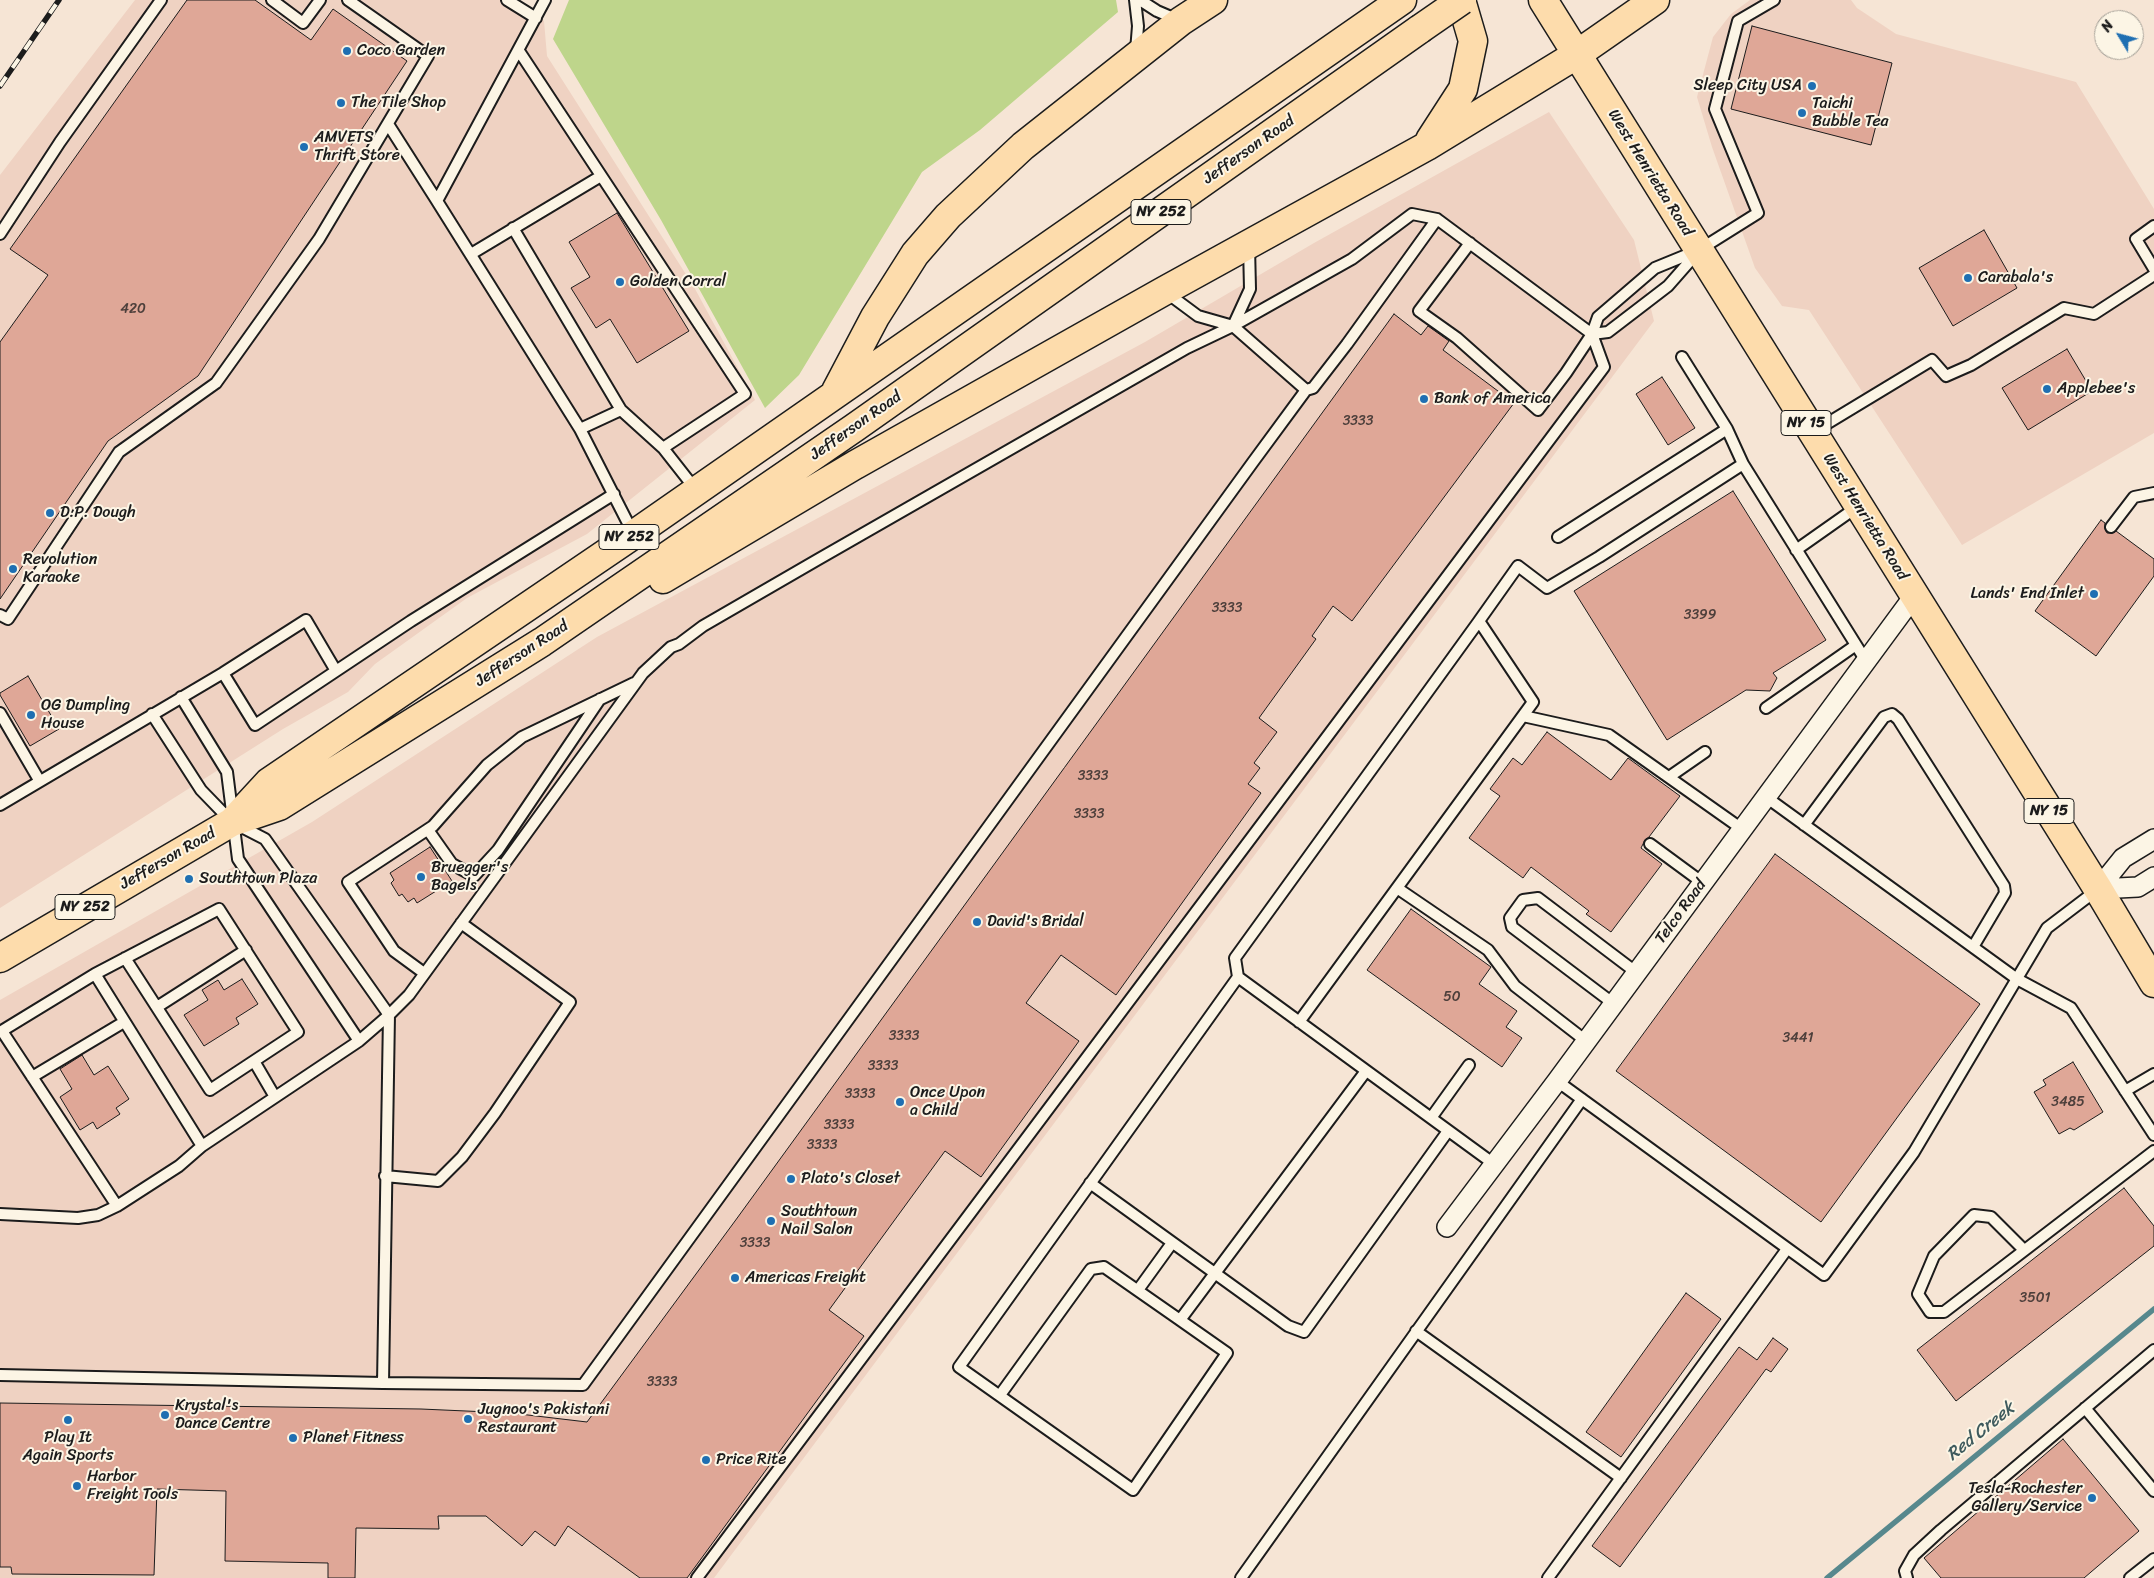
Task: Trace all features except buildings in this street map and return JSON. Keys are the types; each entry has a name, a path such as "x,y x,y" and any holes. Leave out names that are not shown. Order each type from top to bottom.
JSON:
{"main road":[{"path":"833,396 875,317 914,254 948,216 1023,146 1135,57 1213,0"},
{"name":"Jefferson Road","path":"232,822 269,782 696,491 1402,0"},
{"path":"1426,146 1463,88 1473,41 1462,0"},
{"name":"Jefferson Road","path":"0,958 232,822 279,806 380,745 542,642 854,428 1462,0"},
{"name":"West Henrietta Road","path":"1542,0 2098,890 2154,983"},
{"path":"542,642 599,617 856,465 1426,146 1576,55 1655,0"}],"street":[{"name":"Telco Road","path":"1447,1227 1766,798 1861,653 1914,596"},
{"path":"2098,890 2123,858 2154,839"},
{"path":"2098,890 2138,887 2154,877"}],"lane":[{"path":"0,234 60,142 161,0"},
{"path":"272,0 303,23 320,0"},
{"path":"3,620 119,452 216,382 319,239 428,56 348,0"},
{"path":"507,0 536,18"},
{"path":"437,201 545,0"},
{"path":"1135,0 1138,26 1135,57"},
{"path":"1140,0 1157,11 1181,22"},
{"path":"1470,242 1419,310 1458,338 1538,410 1592,334 1598,317 1655,268 1699,250 1758,213 1715,109 1738,22 1774,0"},
{"path":"519,51 745,394 663,448"},
{"path":"388,124 580,429 633,534"},
{"path":"471,254 601,176"},
{"path":"0,1214 78,1218 98,1216 117,1206 178,1166 202,1146 358,1041 389,1015 409,995 643,673 670,647 678,644 703,626 1187,348 1233,326 1352,258 1412,214 1436,219 1470,242 1592,334 1604,366 697,1578"},
{"path":"0,1376 583,1385 1309,389 1348,344 1436,219"},
{"path":"2154,226 2136,239 2154,269"},
{"path":"513,228 621,410 663,448 696,491"},
{"path":"1233,326 1250,289 1248,244"},
{"path":"1592,334 1608,332 1668,286 1699,250"},
{"path":"1812,433 1932,360 1946,376 1971,365 2064,308 2094,314 2154,275"},
{"path":"1164,291 1198,316 1233,326 1309,389"},
{"path":"1682,357 1727,429 1743,464 1861,653 1766,708"},
{"path":"580,429 621,410"},
{"path":"1558,537 1727,429"},
{"path":"1000,1395 1091,1269 1104,1267 1227,1353 1133,1490 959,1366 1238,977 1235,958 1518,566 1547,588 1599,557 1743,464"},
{"path":"2111,527 2134,497 2154,493"},
{"path":"223,673 255,725 411,621 614,494"},
{"path":"1796,550 1858,506"},
{"path":"0,805 39,780 223,673 306,620 336,671"},
{"path":"1299,1022 1533,702 1479,621"},
{"path":"424,973 394,951 348,882 433,826 486,765 522,737 637,681"},
{"path":"181,697 227,772 238,859 358,1041"},
{"path":"428,830 452,864 474,876 498,850 601,698"},
{"path":"0,713 39,780"},
{"path":"152,714 201,790 232,822 264,839 389,1015 383,1383"},
{"path":"1804,825 1884,717 1892,714 1898,718 2004,886 2004,892 1973,947"},
{"path":"1522,716 1609,735 1742,829"},
{"path":"1669,777 1705,752"},
{"path":"1766,798 2016,979 2071,1008 2154,1135"},
{"path":"1650,844 1703,883"},
{"path":"1397,888 1488,950 1515,986 1586,1041"},
{"path":"1557,1081 1824,1275 1914,1152 2047,928 2098,890"},
{"path":"1614,1004 1512,927 1510,918 1523,900 1538,898 1637,973"},
{"path":"117,1206 1,1032 95,974 125,958 219,909 298,1032 210,1090 125,958"},
{"path":"385,1176 438,1180 462,1157 570,1002 461,922"},
{"path":"157,1007 246,950"},
{"path":"95,974 202,1146"},
{"path":"1238,977 1494,1164"},
{"path":"32,1077 124,1022"},
{"path":"254,1062 275,1097"},
{"path":"1431,1118 1469,1065"},
{"path":"1180,1320 1366,1071"},
{"path":"2125,1091 2154,1074"},
{"path":"1241,1578 1582,1098"},
{"path":"1090,1184 1288,1326 1304,1332 1448,1131"},
{"path":"2024,1250 1990,1216 1974,1215 1934,1256 1918,1294 1930,1312 1944,1312 2154,1151"},
{"path":"1138,1290 1172,1243"},
{"path":"1548,1578 1787,1249"},
{"path":"1416,1332 1621,1478"},
{"path":"1907,1578 1905,1571 1914,1556 1942,1530 2154,1350"},
{"path":"2085,1408 2154,1491"},
{"path":"2130,1578 2152,1564"}],"shaded area":[{"path":"135,0 512,0 544,21 547,56 694,287 755,400 587,534 467,598 375,664 348,692 283,729 0,908 0,175"},
{"path":"1750,0 1851,0 1857,8 1896,34 2076,82 2154,209 2154,433 1962,545 1809,310 1782,306 1755,268 1712,147 1697,97 1713,37 1731,14"},
{"name":"Southtown Plaza","path":"1549,112 1634,240 1654,321 714,1578 0,1578 0,1000 312,822 597,637 1145,342 1314,243"}],"green space":[{"path":"569,0 1116,0 1118,12 980,130 922,172 799,375 765,408 661,220 553,39"}],"waterway":[{"name":"Red Creek","path":"1827,1578 2154,1309"}],"railway":[{"path":"0,86 59,0"}],"place":[{"name":"Coco Garden","path":"347,51"},
{"name":"Sleep City USA","path":"1812,86"},
{"name":"The Tile Shop","path":"341,103"},
{"name":"Taichi Bubble Tea","path":"1802,113"},
{"name":"AMVETS Thrift Store","path":"304,147"},
{"name":"Carabala's","path":"1968,278"},
{"name":"Golden Corral","path":"620,282"},
{"name":"Applebee's","path":"2047,389"},
{"name":"Bank of America","path":"1424,399"},
{"name":"D.P. Dough","path":"50,513"},
{"name":"Revolution Karaoke","path":"13,569"},
{"name":"Lands' End Inlet","path":"2094,594"},
{"name":"OG Dumpling House","path":"31,715"},
{"name":"Bruegger's Bagels","path":"421,877"},
{"name":"Southtown Plaza","path":"189,879"},
{"name":"David's Bridal","path":"977,922"},
{"name":"Once Upon a Child","path":"900,1102"},
{"name":"Plato's Closet","path":"791,1179"},
{"name":"Southtown Nail Salon","path":"771,1221"},
{"name":"Americas Freight","path":"735,1278"},
{"name":"Krystal's Dance Centre","path":"165,1415"},
{"name":"Jugnoo's Pakistani Restaurant","path":"468,1419"},
{"name":"Play It Again Sports","path":"68,1420"},
{"name":"Planet Fitness","path":"293,1438"},
{"name":"Price Rite","path":"706,1460"},
{"name":"Harbor Freight Tools","path":"77,1486"},
{"name":"Tesla-Rochester Gallery/Service","path":"2092,1498"}]}
